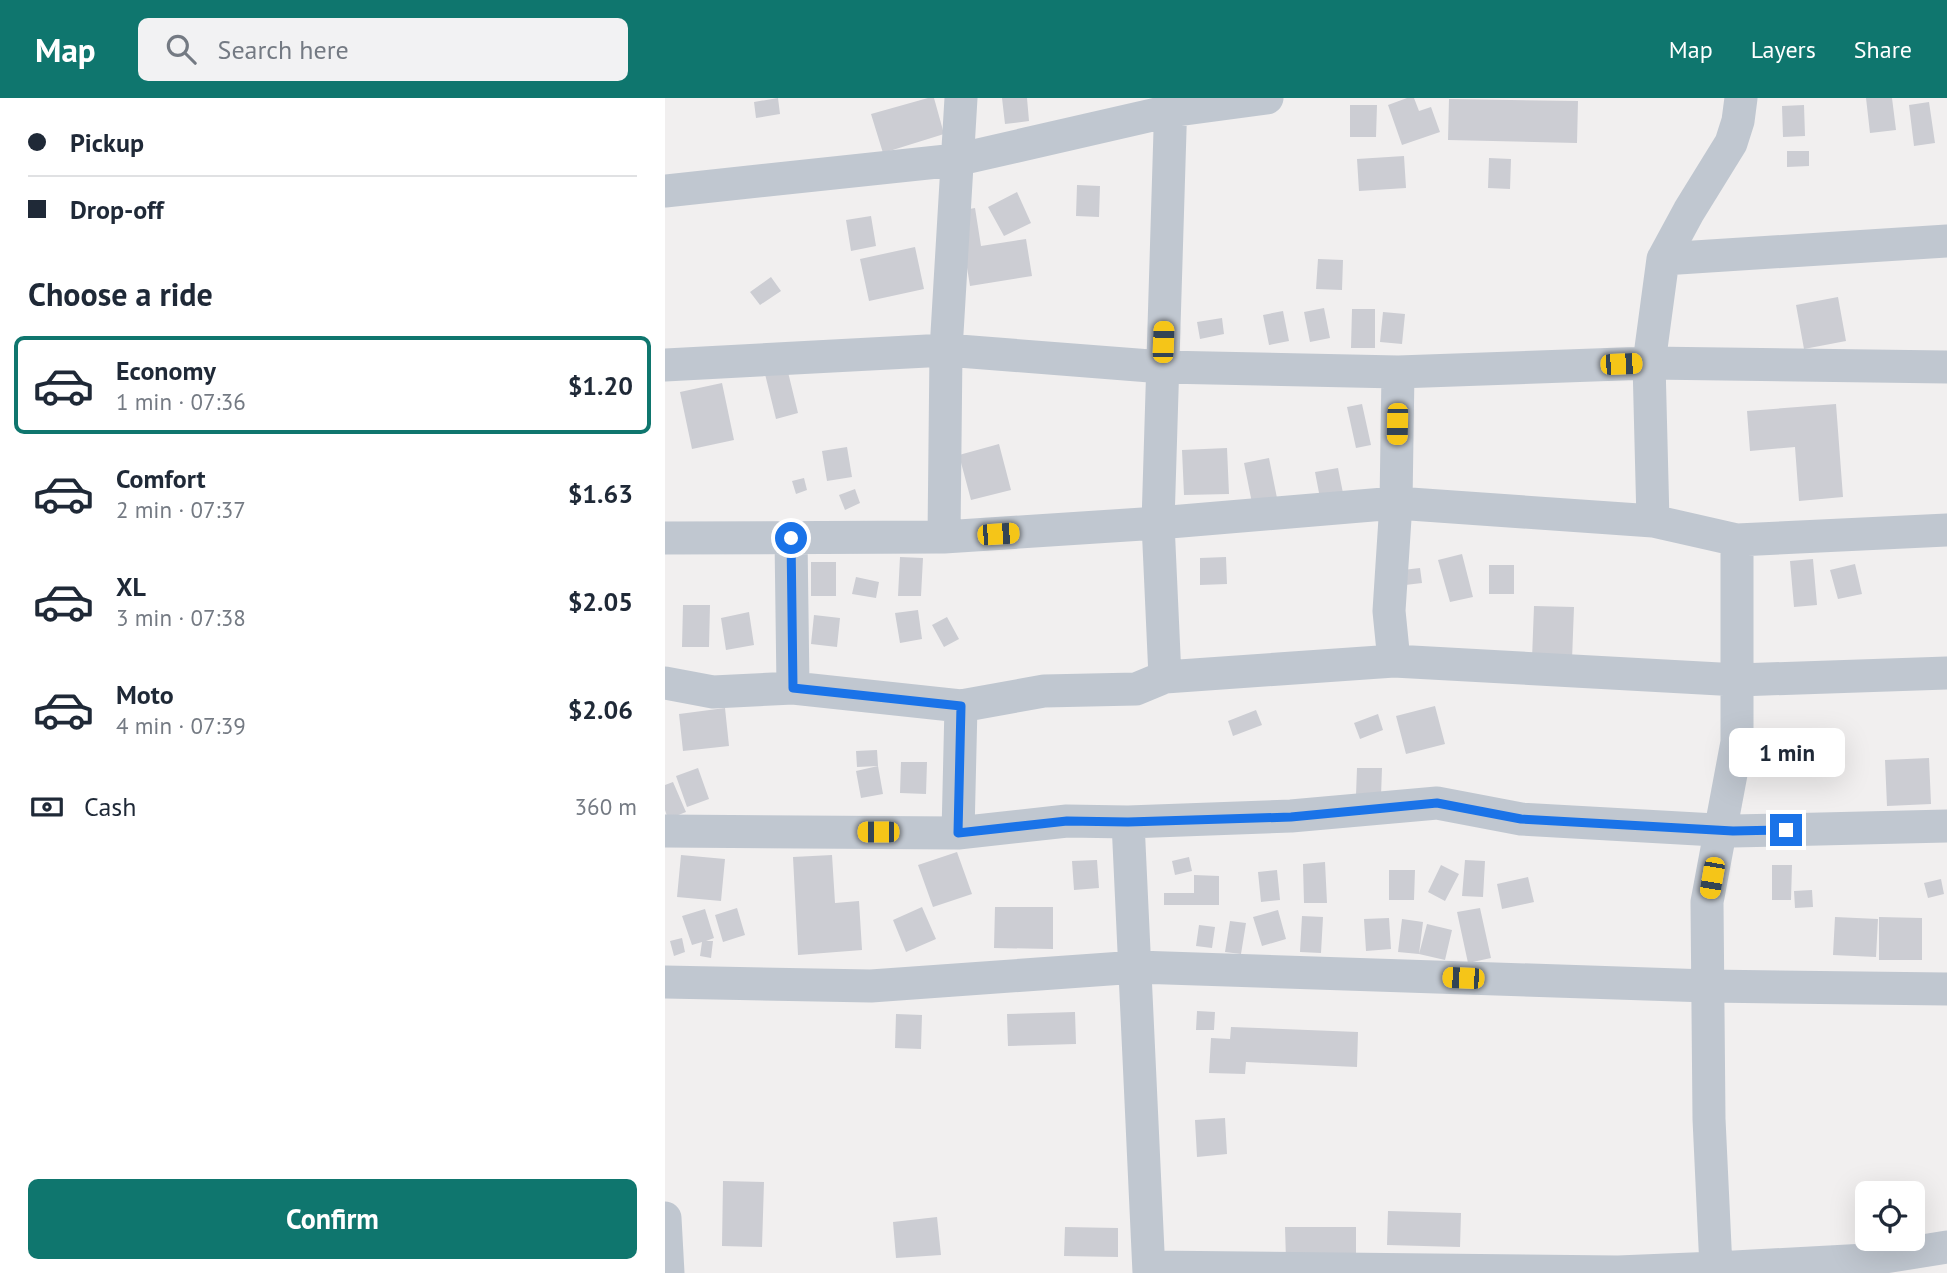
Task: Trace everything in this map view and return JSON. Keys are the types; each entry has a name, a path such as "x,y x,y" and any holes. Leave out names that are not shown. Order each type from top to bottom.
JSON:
{"street":[{"path":"944,537 946,350 961,98"},
{"path":"665,191 956,160 1171,104 1267,98"},
{"path":"1653,521 1649,363 1663,259 1731,143 1741,98"},
{"path":"1165,677 1158,523 1171,104"},
{"path":"1663,259 1947,242"},
{"path":"665,365 946,350 1163,367 1398,372 1649,363 1947,367"},
{"path":"1394,661 1389,611 1396,503 1398,372"},
{"path":"665,538 944,537 1396,503 1653,521 1737,540 1947,530"},
{"path":"791,538 793,688"},
{"path":"1716,1270 1709,1119 1707,902 1737,742 1737,540"},
{"path":"665,683 713,692 793,688 961,706 1044,691 1136,689 1165,677 1394,661 1738,680 1947,673"},
{"path":"958,833 961,706"},
{"path":"665,831 958,833 1067,821 1291,817 1437,803 1521,819 1720,830 1947,826"},
{"path":"1128,822 1150,1270 1716,1270 1866,1260 1947,1247"},
{"path":"665,982 871,986 1137,967 1708,986 1947,989"},
{"path":"665,1218 668,1273"}],"building":[{"path":"778,98 780,114 756,118 754,102"},
{"path":"934,98 944,134 883,153 871,114"},
{"path":"1002,98 1027,98 1029,121 1005,124"},
{"path":"1414,98 1419,111 1431,107 1440,132 1402,145 1388,105"},
{"path":"1866,98 1892,98 1896,130 1870,133"},
{"path":"1449,99 1578,101 1577,143 1448,140"},
{"path":"1929,102 1935,143 1914,146 1909,105"},
{"path":"1350,105 1377,105 1376,137 1350,137"},
{"path":"1804,105 1805,136 1783,137 1782,106"},
{"path":"1787,151 1809,151 1809,166 1787,167"},
{"path":"1404,156 1406,188 1359,191 1357,159"},
{"path":"1489,158 1511,159 1510,189 1488,188"},
{"path":"1077,185 1100,186 1099,217 1076,216"},
{"path":"1017,192 1031,223 1004,236 988,207"},
{"path":"975,208 981,246 1026,239 1032,276 970,286 958,211"},
{"path":"871,216 876,246 851,251 846,220"},
{"path":"915,247 924,289 869,301 860,259"},
{"path":"1318,259 1343,260 1342,290 1316,289"},
{"path":"771,277 781,291 760,305 750,292"},
{"path":"1838,297 1846,341 1804,349 1796,305"},
{"path":"1324,308 1330,338 1310,342 1304,312"},
{"path":"1352,309 1375,309 1375,348 1351,348"},
{"path":"1283,311 1289,341 1269,345 1263,315"},
{"path":"1383,312 1405,314 1402,344 1380,342"},
{"path":"1222,318 1224,334 1200,339 1197,322"},
{"path":"787,368 798,413 776,419 765,374"},
{"path":"722,383 734,440 692,449 680,392"},
{"path":"1362,404 1371,445 1356,448 1347,407"},
{"path":"1836,404 1843,497 1799,501 1795,447 1750,451 1747,411"},
{"path":"999,444 1011,490 971,500 959,455"},
{"path":"847,447 852,477 827,481 822,451"},
{"path":"1227,448 1229,494 1184,495 1182,450"},
{"path":"1269,458 1277,498 1252,503 1244,463"},
{"path":"1338,468 1343,493 1320,498 1315,472"},
{"path":"804,478 807,490 796,494 792,481"},
{"path":"855,489 860,503 845,510 839,495"},
{"path":"1462,554 1473,597 1450,602 1438,560"},
{"path":"900,557 923,558 921,596 898,596"},
{"path":"1226,557 1227,584 1200,585 1200,558"},
{"path":"1813,559 1817,605 1794,607 1790,561"},
{"path":"811,562 836,562 836,596 811,596"},
{"path":"1855,564 1862,594 1838,599 1830,570"},
{"path":"1489,565 1514,565 1514,594 1489,594"},
{"path":"1420,568 1422,583 1405,585 1403,570"},
{"path":"856,577 879,582 876,598 852,594"},
{"path":"683,605 710,605 709,647 682,647"},
{"path":"1534,606 1574,607 1572,660 1532,659"},
{"path":"918,610 922,639 900,643 895,613"},
{"path":"749,612 754,645 726,650 721,618"},
{"path":"814,615 840,618 837,647 811,644"},
{"path":"947,617 959,639 944,647 932,625"},
{"path":"1435,706 1445,744 1406,754 1396,716"},
{"path":"725,708 729,746 683,751 679,714"},
{"path":"1256,710 1262,725 1233,736 1228,721"},
{"path":"1378,714 1383,730 1360,739 1354,723"},
{"path":"1786,733 1789,755 1749,762 1745,740"},
{"path":"877,750 878,766 857,767 856,751"},
{"path":"1929,758 1931,804 1887,806 1885,760"},
{"path":"901,762 927,762 926,794 900,793"},
{"path":"878,766 883,794 861,798 856,771"},
{"path":"698,768 709,799 687,807 676,776"},
{"path":"1357,768 1382,768 1381,796 1356,795"},
{"path":"673,782 686,812 668,819 665,810 665,785"},
{"path":"957,852 972,894 933,907 918,865"},
{"path":"681,855 725,859 721,901 677,897"},
{"path":"832,855 835,903 859,901 862,950 798,955 793,857"},
{"path":"1189,857 1192,871 1175,875 1172,861"},
{"path":"1097,860 1099,888 1074,890 1072,861"},
{"path":"1465,860 1485,861 1483,897 1462,896"},
{"path":"1325,862 1327,903 1304,903 1303,864"},
{"path":"1441,865 1459,874 1445,901 1428,892"},
{"path":"1772,865 1792,865 1791,900 1772,900"},
{"path":"1277,870 1280,900 1261,902 1258,872"},
{"path":"1389,870 1415,870 1414,900 1389,900"},
{"path":"1194,875 1219,876 1219,905 1164,905 1164,893 1194,893"},
{"path":"1528,877 1534,902 1502,909 1497,884"},
{"path":"1941,879 1944,894 1928,898 1924,883"},
{"path":"1812,890 1813,907 1795,908 1794,891"},
{"path":"922,907 936,939 906,952 893,920"},
{"path":"995,907 1053,907 1053,949 994,948"},
{"path":"737,908 745,935 723,942 715,915"},
{"path":"1480,908 1491,958 1468,963 1457,912"},
{"path":"705,909 714,938 706,941 713,941 711,958 700,956 702,942 692,945 682,916"},
{"path":"1278,910 1286,939 1262,946 1253,917"},
{"path":"1302,916 1323,917 1321,953 1300,952"},
{"path":"1835,917 1878,919 1876,957 1833,955"},
{"path":"1879,917 1922,918 1922,960 1879,960"},
{"path":"1389,918 1391,949 1366,951 1364,919"},
{"path":"1402,919 1423,922 1419,954 1398,952"},
{"path":"1230,921 1246,923 1241,954 1225,952"},
{"path":"1427,924 1452,930 1445,960 1419,954"},
{"path":"1199,925 1215,927 1212,948 1196,946"},
{"path":"682,938 685,952 674,956 670,941"},
{"path":"1197,1011 1215,1012 1214,1030 1196,1030"},
{"path":"1075,1012 1076,1044 1008,1046 1007,1014"},
{"path":"896,1014 922,1015 921,1049 895,1048"},
{"path":"1231,1027 1358,1032 1357,1067 1246,1062 1245,1074 1209,1073 1211,1038 1230,1039"},
{"path":"1225,1118 1227,1154 1197,1157 1195,1120"},
{"path":"723,1181 764,1182 762,1247 722,1246"},
{"path":"1388,1211 1461,1213 1460,1247 1387,1245"},
{"path":"937,1217 941,1255 896,1258 893,1222"},
{"path":"1065,1227 1118,1228 1118,1257 1064,1256"},
{"path":"1285,1227 1356,1227 1356,1259 1286,1260"}],"route":[{"path":"791,538 793,688 961,706 958,833 1067,821 1291,817 1437,803 1521,819 1733,831 1786,830"}]}
